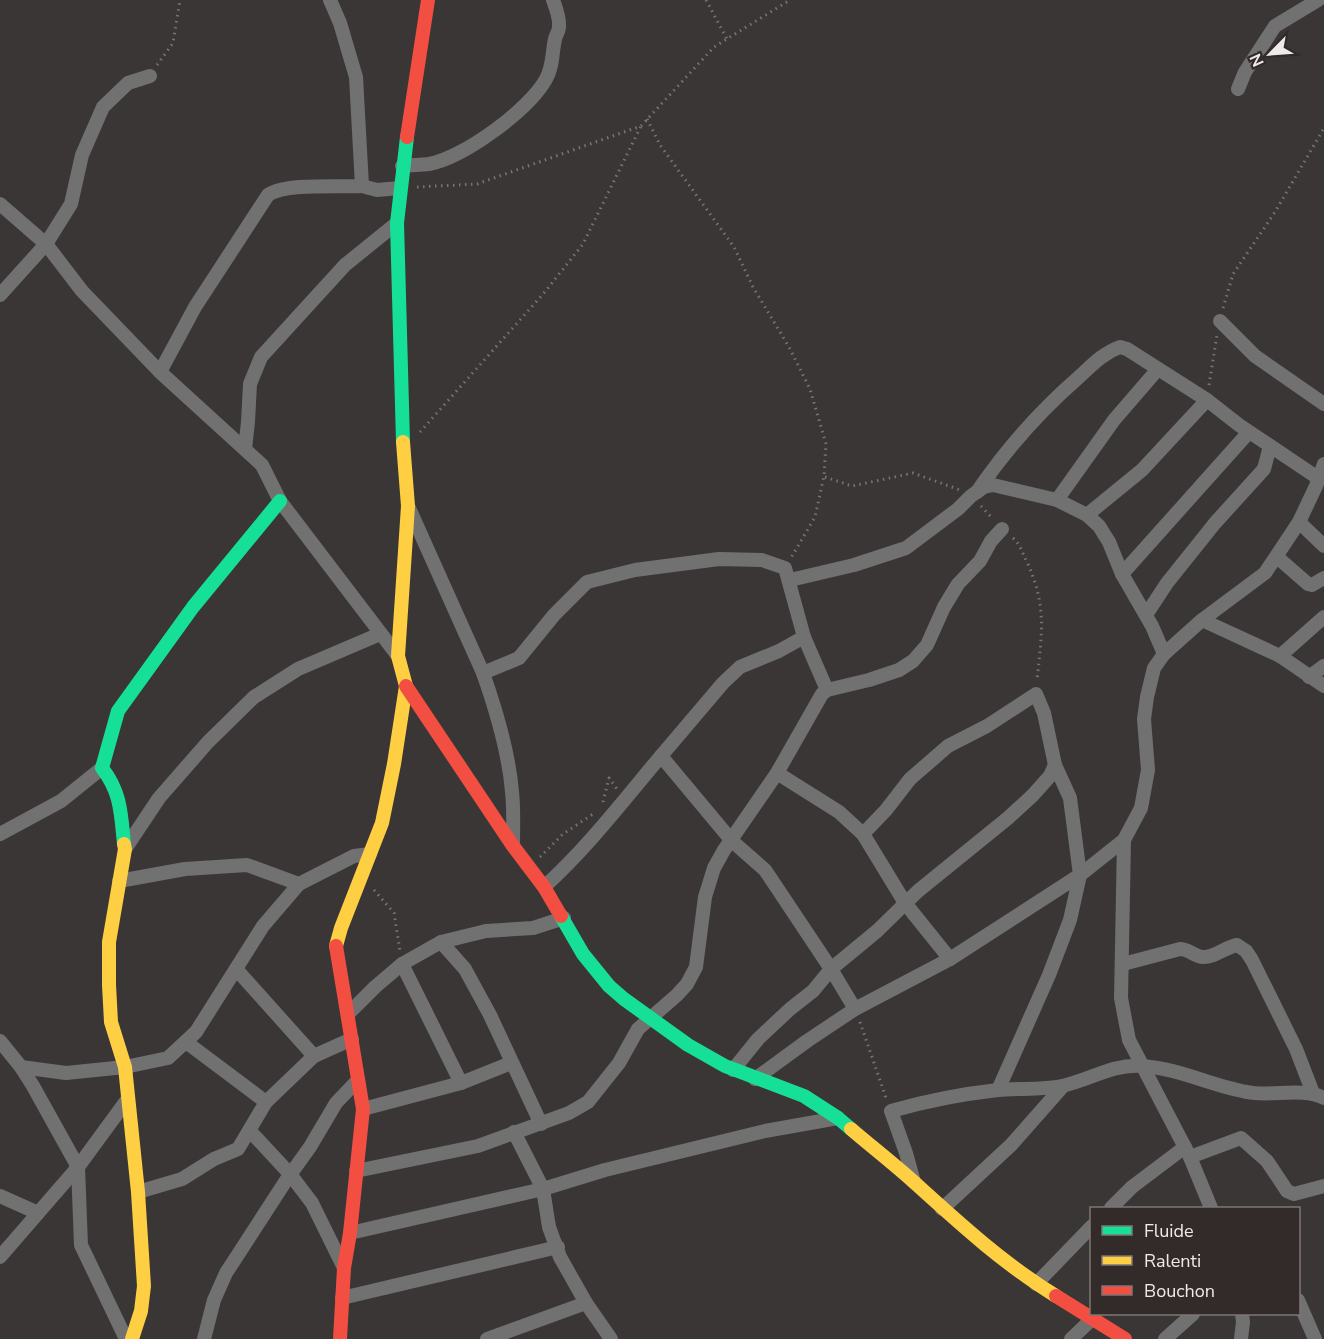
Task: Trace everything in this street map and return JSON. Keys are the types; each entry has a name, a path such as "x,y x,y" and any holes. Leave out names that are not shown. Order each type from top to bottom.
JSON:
{"street":[{"path":"330,0 340,23 356,77 362,186"},
{"path":"428,0 402,165 397,224 403,451 408,506 398,656 406,686 513,846 544,886 593,969 624,999 688,1045 733,1070 782,1086 804,1096 838,1118 914,1182 942,1209 1036,1284 1125,1339"},
{"path":"402,165 430,164 455,154 505,123 539,91 547,77 559,27 553,0"},
{"path":"1238,89 1245,72 1275,26 1318,0"},
{"path":"0,295 46,244 71,204 82,155 103,107 128,83 150,76"},
{"path":"160,372 195,308 267,195 275,190 297,187 362,186 377,190 400,188"},
{"path":"0,204 46,244 82,291 160,372 262,465 280,501 398,656"},
{"path":"245,449 250,384 261,357 345,265 397,224"},
{"path":"1220,321 1255,356 1324,405"},
{"path":"977,492 1015,440 1056,397 1105,353 1120,347 1127,349 1208,400 1249,432 1318,478"},
{"path":"1057,500 1114,420 1158,369"},
{"path":"1088,515 1142,470 1208,400"},
{"path":"1122,574 1249,432"},
{"path":"1146,615 1167,583 1215,523 1264,469 1270,446"},
{"path":"755,1079 855,1009 950,959 1080,875 1124,840 1141,808 1148,770 1144,718 1154,669 1164,654 1202,620 1265,573 1299,522 1324,464"},
{"path":"483,673 519,658 554,615 587,582 635,570 719,559 762,560 788,574 854,565 906,548 977,492 993,485 1057,500 1088,515 1100,526 1164,654"},
{"path":"0,834 61,801 102,768 118,711 193,606 280,501"},
{"path":"408,506 483,673 508,760 512,793 513,846"},
{"path":"1299,522 1324,546"},
{"path":"356,1171 478,1146 569,1113 588,1102 619,1063 638,1029 687,984 696,967 705,897 714,868 777,773 822,694 827,690 899,670 913,661 927,645 933,628 958,584 980,561 991,541 1002,529"},
{"path":"1277,557 1308,584 1312,585 1324,578"},
{"path":"788,574 804,637 827,690"},
{"path":"1280,656 1324,617"},
{"path":"1202,620 1280,656 1324,686"},
{"path":"132,1339 141,1311 144,1286 138,1192 125,1067 111,1022 109,985 109,942 126,849 159,798 208,742 254,697 298,669 380,634"},
{"path":"544,886 570,863 723,683 740,667 779,651 804,637"},
{"path":"1309,677 1324,666"},
{"path":"340,1339 344,1268 350,1233 363,1109 336,949 341,928 382,823 406,686"},
{"path":"863,834 886,810 910,779 948,746 987,726 1036,694 1044,713 1055,765 1070,798 1080,875 1070,920 1049,975 998,1090"},
{"path":"661,756 732,841 765,870 855,1009"},
{"path":"733,1070 758,1040 790,1009 813,991 831,969 877,931 904,903 1008,819 1050,776 1055,765"},
{"path":"102,768 112,782 118,800 126,849"},
{"path":"777,773 839,812 863,834 904,903 950,959"},
{"path":"1124,840 1121,998 1129,1040 1188,1152 1210,1207"},
{"path":"21,1067 66,1073 125,1067 168,1058 196,1032 263,926 299,885 354,856 370,854"},
{"path":"119,881 185,869 247,865 299,885"},
{"path":"348,1014 402,964 441,942 486,931 533,928 564,918"},
{"path":"441,942 465,969 541,1124"},
{"path":"914,1182 891,1111 932,1100 998,1090 1063,1086 1116,1068 1143,1066 1194,1076 1249,1093 1319,1095 1246,951 1237,945 1206,958 1188,949 1180,949 1123,964"},
{"path":"402,964 460,1083"},
{"path":"236,969 314,1056"},
{"path":"138,1192 182,1179 214,1159 238,1149 267,1102 314,1056 352,1039"},
{"path":"0,1041 21,1067 78,1167 81,1245 126,1339"},
{"path":"186,1042 267,1102"},
{"path":"363,1109 460,1083 511,1063"},
{"path":"204,1339 214,1300 226,1273 310,1147 336,1103 358,1080"},
{"path":"942,1209 1011,1145 1063,1086"},
{"path":"0,1257 78,1167 127,1100"},
{"path":"350,1233 543,1189 605,1170 765,1131 838,1118"},
{"path":"250,1131 290,1174 312,1203 344,1268"},
{"path":"514,1132 543,1189 549,1227 560,1257 586,1303 611,1339"},
{"path":"1113,1207 1132,1187 1188,1152 1241,1138 1267,1161 1290,1193 1324,1186"},
{"path":"0,1196 38,1213"},
{"path":"1036,1284 1090,1229"},
{"path":"342,1298 558,1247"},
{"path":"1300,1302 1315,1339"},
{"path":"487,1339 586,1303"},
{"path":"1165,1339 1192,1315"},
{"path":"1241,1339 1242,1315"},
{"path":"1071,1339 1092,1319"}],"path":[{"path":"150,76 172,43 180,0"},
{"path":"705,0 727,39"},
{"path":"418,433 544,293 583,244 641,126 647,119 714,47 790,0"},
{"path":"647,119 660,145 734,247 753,287 789,347 810,389 826,444 824,476 815,516 788,574"},
{"path":"400,188 477,184 641,126"},
{"path":"1208,400 1220,321 1233,274 1275,212 1324,128"},
{"path":"530,866 563,834 592,815 604,800 609,778 624,799"},
{"path":"361,876 394,913 402,964"},
{"path":"855,1009 891,1111"}],"traffic: fast":[{"path":"403,442 397,223 407,137"},
{"path":"124,844 117,795 102,768 118,711 193,607 280,501"},
{"path":"561,916 583,954 609,986 624,999 688,1045 725,1066 804,1096 851,1129"}],"traffic: slow":[{"path":"336,946 382,823 406,686 398,656 408,506 403,442"},
{"path":"124,844 109,942 109,985 111,1022 125,1067 138,1192 144,1286 141,1311 132,1339"},
{"path":"851,1129 983,1243 1056,1296"}],"traffic: jam":[{"path":"407,137 428,0"},
{"path":"406,686 513,846 544,887 561,916"},
{"path":"336,946 363,1109 350,1233 344,1268 340,1339"},
{"path":"1056,1296 1125,1339"}]}
